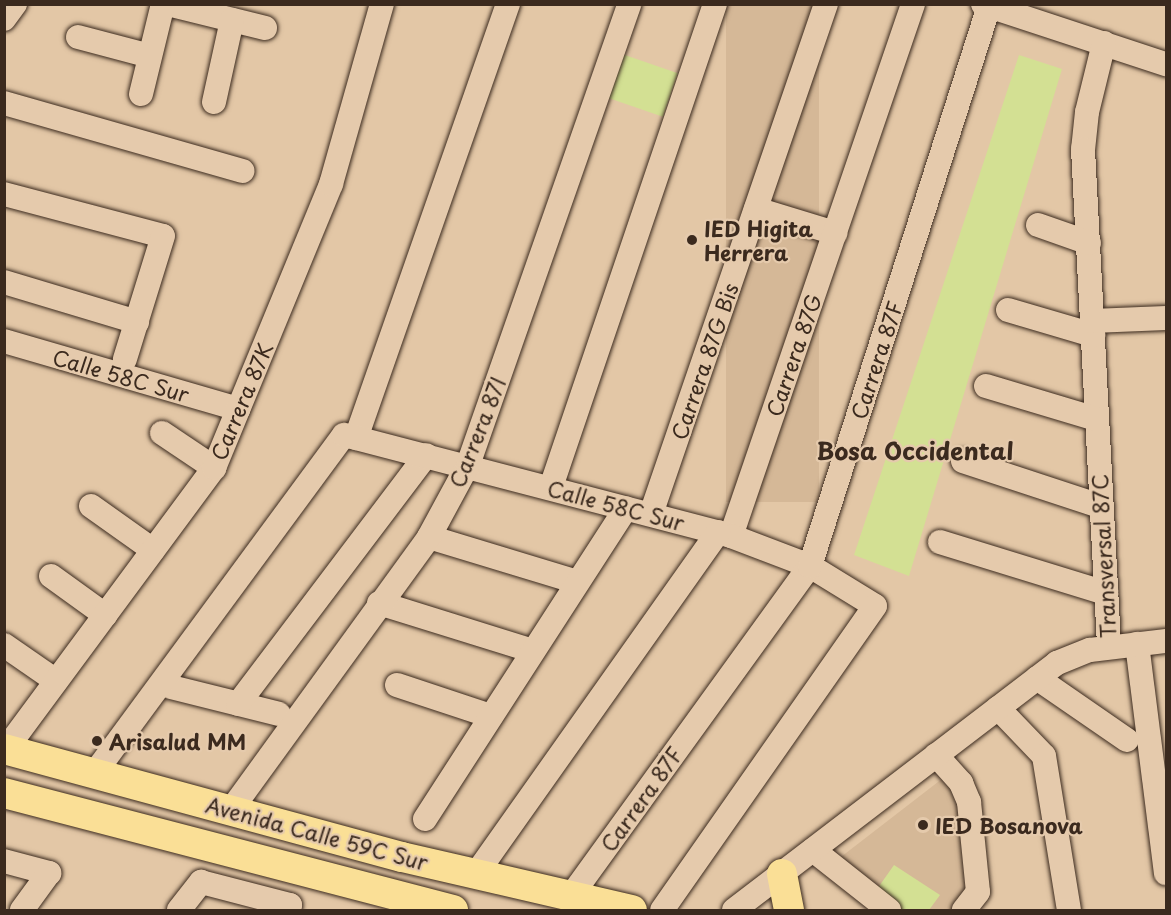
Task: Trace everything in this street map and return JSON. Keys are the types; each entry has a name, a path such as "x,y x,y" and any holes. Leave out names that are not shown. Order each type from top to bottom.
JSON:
{"main road":[{"name":"Avenida Calle 59C Sur","path":"5,749 476,874 632,910"},
{"name":"Avenida Calle 59C Sur","path":"4,793 453,910"},
{"path":"782,874 789,910"}],"street":[{"path":"4,19 15,4"},
{"path":"141,94 165,4 265,28"},
{"name":"Carrera 87K","path":"5,749 213,468 331,184 382,4"},
{"path":"94,774 350,437 508,4"},
{"name":"Carrera 87I","path":"231,810 429,537 468,465 629,4"},
{"path":"551,487 715,4"},
{"name":"Carrera 87G Bis","path":"651,514 826,4"},
{"name":"Carrera 87G","path":"476,874 724,534 835,233 913,4"},
{"path":"986,5 1050,14 1104,43 1167,64"},
{"name":"Carrera 87F","path":"571,896 810,566 986,5"},
{"path":"214,102 232,20"},
{"path":"78,37 150,56"},
{"name":"Transversal 87C","path":"734,910 1037,678 1072,656 1109,647 1100,506 1084,132 1104,43"},
{"path":"4,103 243,171"},
{"path":"4,194 163,236 125,359"},
{"path":"756,209 835,233"},
{"path":"1038,225 1089,243"},
{"path":"4,282 137,322"},
{"path":"1008,310 1093,328 1167,318"},
{"name":"Calle 58C Sur","path":"4,341 238,409"},
{"path":"986,386 1096,418"},
{"path":"162,433 213,468"},
{"name":"Calle 58C Sur","path":"350,437 468,465 724,534 810,566 875,606 662,910"},
{"path":"238,704 426,455"},
{"path":"963,461 1100,506"},
{"path":"91,506 153,550"},
{"path":"425,819 626,507"},
{"path":"429,537 578,582"},
{"path":"940,542 1106,593"},
{"path":"51,576 105,615"},
{"path":"379,603 533,651"},
{"path":"1109,647 1167,641"},
{"path":"1137,644 1167,873"},
{"path":"4,645 57,681"},
{"path":"1037,678 1127,740"},
{"path":"398,685 491,716"},
{"path":"171,687 279,714"},
{"path":"998,708 1044,756 1069,910"},
{"path":"936,755 961,783 969,802 971,901"},
{"path":"813,850 889,910"},
{"path":"4,861 49,873 22,910"},
{"path":"179,910 201,882 288,908"}],"shaded area":[{"path":"726,5 819,5 819,502 726,502"},
{"name":"IED Bosanova","path":"947,775 961,799 970,888 953,910 899,910 837,860"}],"green space":[{"path":"622,54 678,73 663,117 607,97"},
{"path":"1019,55 1062,69 909,576 854,555"},
{"path":"894,865 940,895 929,910 902,910 875,892"}],"place":[{"name":"IED Higita Herrera","path":"692,240"},
{"name":"Arisalud MM","path":"97,741"},
{"name":"IED Bosanova","path":"923,825"}],"district":[{"name":"Bosa Occidental","path":"915,451"}]}
